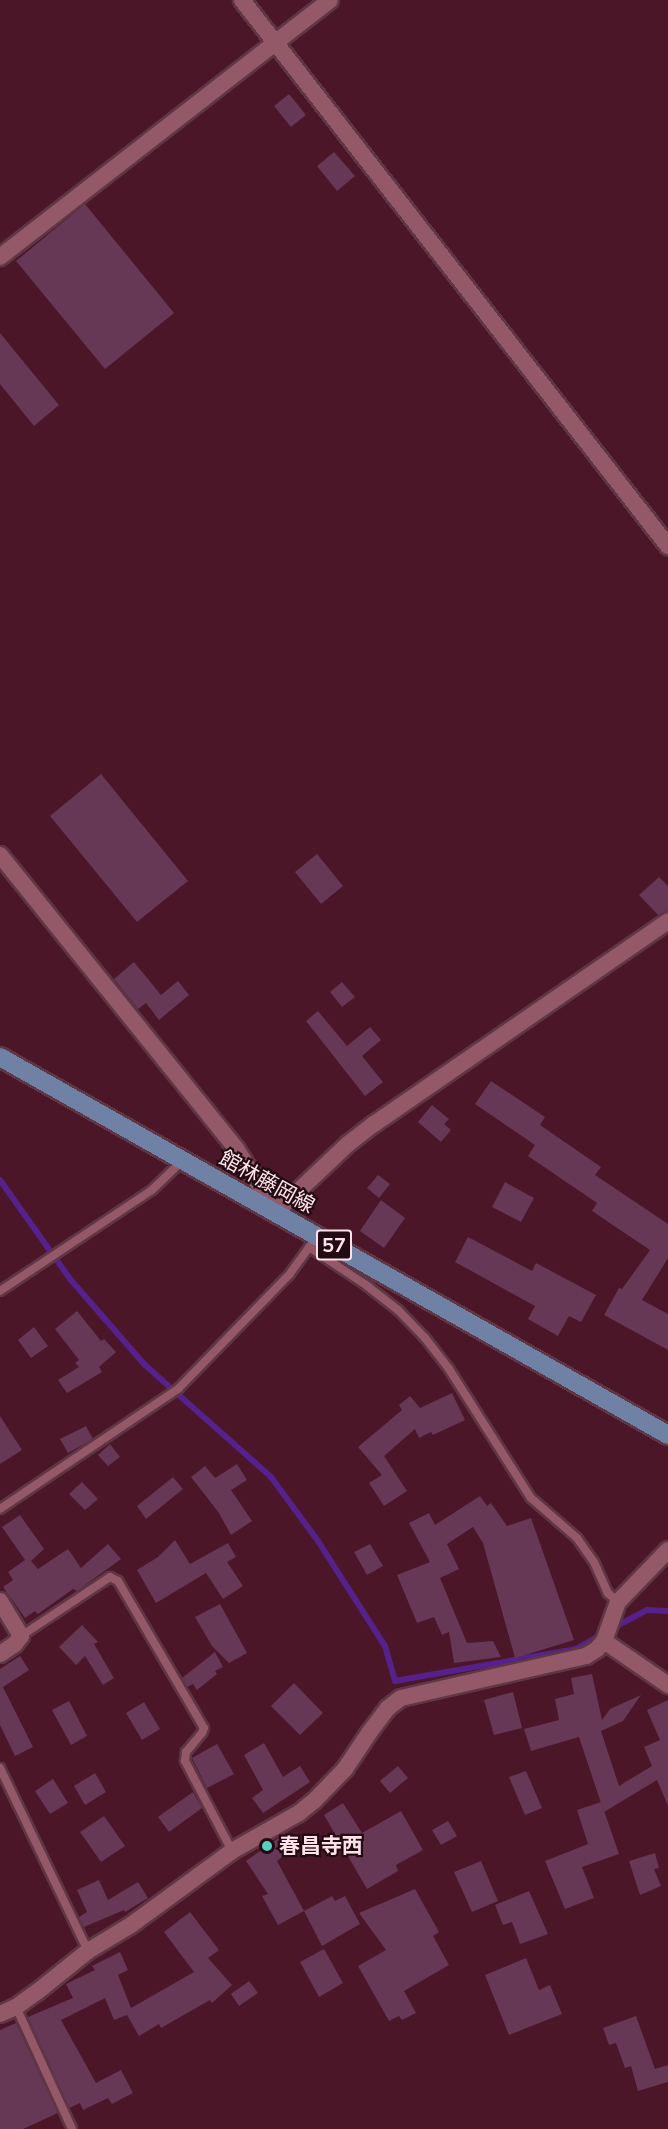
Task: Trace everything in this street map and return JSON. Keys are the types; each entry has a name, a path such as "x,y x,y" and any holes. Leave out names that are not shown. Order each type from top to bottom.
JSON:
{"main road":[{"name":"館林藤岡線","path":"0,1057 276,1212 314,1242 668,1435"}],"street":[{"path":"242,0 665,536"},
{"path":"0,257 330,0"},
{"path":"0,855 237,1150 276,1212 348,1144 374,1124 668,921"},
{"path":"0,2014 16,2007 88,1951 131,1925 232,1851 299,1813 345,1769 388,1708 401,1698 586,1656 604,1641 618,1602 668,1550"},
{"path":"0,1601 21,1636 15,1644 0,1654"},
{"path":"604,1641 668,1685"}],"lane":[{"path":"0,1291 152,1190 183,1160"},
{"path":"0,1509 178,1389 289,1275 314,1242 398,1310 425,1338 449,1369 531,1498 577,1538 594,1562 608,1593 618,1602"},
{"path":"21,1636 110,1577 118,1581 204,1728 186,1752 185,1761 232,1851"},
{"path":"0,1768 88,1951"},
{"path":"16,2007 72,2129"}],"building":[{"path":"289,94 306,115 291,127 274,106"},
{"path":"334,152 355,176 337,191 317,166"},
{"path":"85,204 174,313 105,369 16,261"},
{"path":"0,333 59,405 34,426 0,384"},
{"path":"101,774 188,881 137,922 50,816"},
{"path":"317,854 343,886 321,904 295,872"},
{"path":"659,877 668,886 668,911 658,915 639,895"},
{"path":"134,962 161,995 178,981 189,995 159,1020 146,1003 138,1009 114,979"},
{"path":"342,982 355,997 342,1007 330,992"},
{"path":"318,1011 347,1046 370,1027 381,1040 362,1056 383,1082 365,1096 306,1021"},
{"path":"491,1081 545,1117 540,1125 601,1167 595,1175 668,1224 668,1258 642,1300 668,1314 668,1350 604,1315 619,1288 622,1289 650,1250 592,1211 597,1203 528,1156 535,1145 475,1104"},
{"path":"432,1105 449,1119 444,1124 451,1130 441,1142 418,1122"},
{"path":"378,1175 390,1184 379,1198 367,1188"},
{"path":"505,1182 534,1198 521,1222 492,1207"},
{"path":"381,1200 405,1218 384,1248 360,1231"},
{"path":"468,1237 532,1271 536,1263 596,1295 581,1322 569,1316 558,1336 528,1319 535,1306 455,1262"},
{"path":"77,1311 101,1341 104,1339 116,1352 99,1367 102,1372 67,1393 58,1380 79,1367 75,1363 79,1360 55,1329"},
{"path":"34,1327 48,1346 31,1358 18,1340"},
{"path":"452,1393 465,1420 433,1435 431,1432 419,1438 415,1429 384,1456 407,1491 384,1506 369,1483 382,1475 358,1447 402,1410 399,1405 410,1396 420,1408"},
{"path":"0,1416 22,1450 0,1464"},
{"path":"86,1426 93,1439 68,1453 60,1439"},
{"path":"110,1444 120,1457 108,1466 98,1455"},
{"path":"237,1464 247,1480 231,1490 252,1521 231,1535 219,1513 191,1477 205,1466 215,1478"},
{"path":"173,1477 183,1489 146,1519 137,1506"},
{"path":"82,1482 98,1499 85,1510 69,1494"},
{"path":"480,1496 487,1506 491,1503 507,1526 531,1518 574,1640 515,1658 483,1543 473,1527 447,1544 459,1569 440,1578 467,1643 493,1641 501,1657 454,1663 449,1632 442,1635 434,1617 417,1623 397,1575 430,1562 409,1523 429,1513 435,1525"},
{"path":"20,1515 44,1549 31,1561 38,1569 68,1549 81,1568 108,1544 121,1559 77,1591 73,1589 38,1614 35,1611 25,1618 3,1587 13,1580 8,1572 25,1560 2,1527"},
{"path":"175,1540 190,1564 228,1543 236,1557 227,1562 243,1586 223,1599 206,1573 156,1603 137,1570 158,1557"},
{"path":"370,1544 383,1566 367,1575 354,1552"},
{"path":"220,1604 247,1653 229,1663 212,1646 195,1617"},
{"path":"82,1625 98,1642 94,1644 114,1678 103,1685 85,1656 76,1665 59,1647"},
{"path":"215,1652 223,1667 215,1671 217,1674 197,1690 193,1684 187,1687 182,1678"},
{"path":"20,1656 29,1670 3,1687 33,1747 15,1756 0,1725 0,1669"},
{"path":"592,1674 602,1720 610,1709 641,1695 623,1721 601,1731 619,1786 652,1766 644,1747 660,1740 647,1710 668,1700 668,1806 657,1780 604,1812 579,1737 531,1751 524,1729 559,1720 555,1699 574,1694 571,1678"},
{"path":"294,1683 323,1713 300,1735 271,1706"},
{"path":"513,1692 522,1728 494,1735 484,1700"},
{"path":"69,1701 87,1736 71,1745 52,1710"},
{"path":"144,1702 160,1729 142,1740 126,1713"},
{"path":"264,1743 283,1777 300,1766 310,1782 263,1813 252,1798 263,1790 244,1755"},
{"path":"217,1744 234,1774 207,1788 192,1758"},
{"path":"398,1766 408,1778 390,1793 380,1781"},
{"path":"526,1771 542,1808 525,1815 509,1777"},
{"path":"95,1773 106,1792 85,1805 74,1786"},
{"path":"53,1779 68,1803 50,1814 35,1791"},
{"path":"193,1792 202,1808 169,1832 158,1817"},
{"path":"601,1802 619,1854 582,1867 594,1898 565,1909 545,1861 588,1844 577,1810"},
{"path":"343,1803 362,1833 401,1811 423,1850 396,1865 398,1871 367,1889 324,1815"},
{"path":"104,1816 125,1846 101,1862 80,1832"},
{"path":"448,1821 457,1836 441,1845 432,1830"},
{"path":"287,1832 298,1844 277,1861 304,1911 278,1925 262,1896 268,1894 246,1861"},
{"path":"655,1853 659,1868 654,1869 661,1886 640,1895 629,1861"},
{"path":"481,1861 498,1901 472,1912 454,1872"},
{"path":"99,1880 108,1900 138,1882 148,1898 125,1912 124,1910 84,1927 79,1917 87,1912 77,1890"},
{"path":"415,1889 439,1932 433,1936 449,1965 404,1991 416,2013 402,2020 399,2016 389,2021 358,1966 386,1950 359,1913"},
{"path":"529,1891 548,1934 520,1944 512,1922 503,1925 495,1905"},
{"path":"332,1896 335,1901 345,1896 360,1924 322,1946 304,1911"},
{"path":"190,1912 219,1950 208,1958 232,1985 212,2003 210,2000 161,2028 159,2024 139,2036 127,2015 114,2020 105,1998 61,2020 96,2083 121,2070 133,2093 112,2104 108,2098 83,2110 80,2103 69,2108 28,2017 73,1998 66,1984 95,1970 92,1966 120,1952 128,1970 118,1975 131,2008 194,1972 164,1932"},
{"path":"324,1949 343,1983 319,1997 300,1962"},
{"path":"526,1958 539,1990 550,1985 562,2014 509,2035 485,1975"},
{"path":"249,1981 258,1993 239,2006 231,1994"},
{"path":"636,2016 655,2069 668,2065 668,2082 638,2091 631,2066 625,2068 616,2043 609,2045 603,2028"},
{"path":"16,2023 58,2113 23,2129 0,2129 0,2030"}],"waterway":[{"path":"0,1180 70,1279 145,1365 271,1477 318,1541 385,1646 395,1681 576,1649 602,1634"},
{"path":"613,1628 647,1610 668,1611"}],"place":[{"name":"春昌寺西","path":"267,1846"}]}
